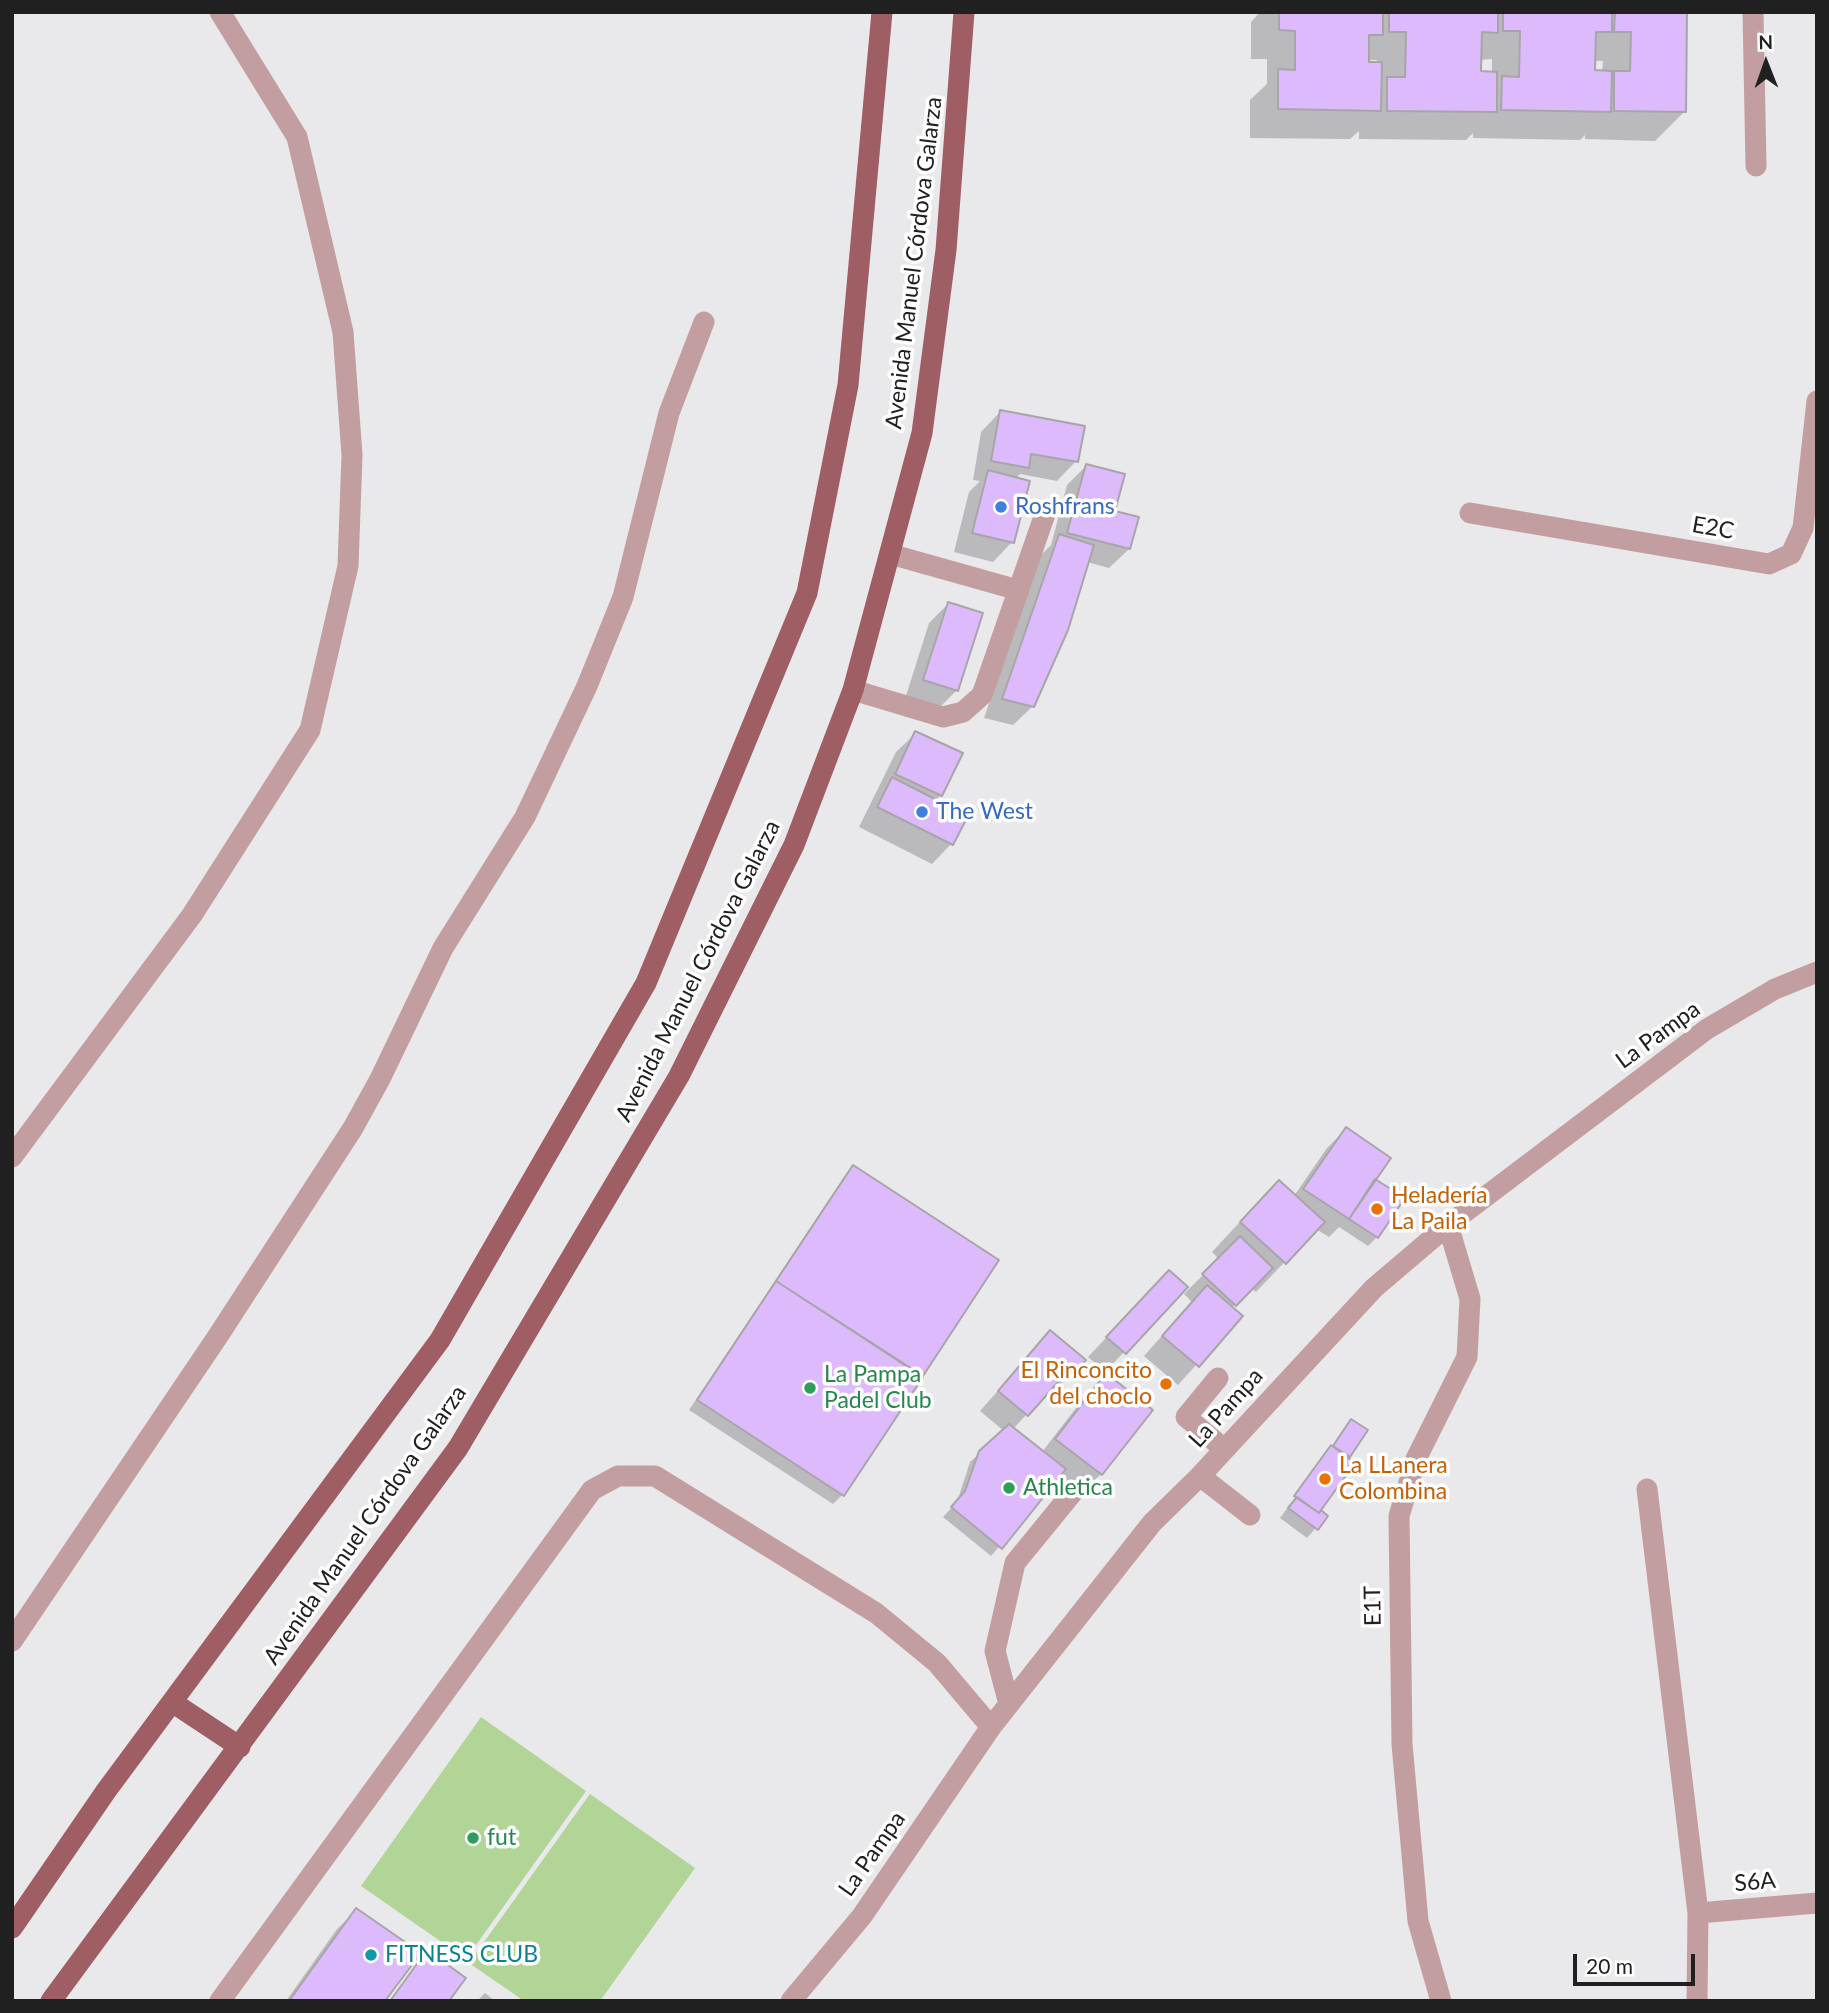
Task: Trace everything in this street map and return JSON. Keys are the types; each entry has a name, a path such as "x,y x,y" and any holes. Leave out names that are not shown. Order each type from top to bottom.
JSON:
{"main road":[{"name":"Avenida Manuel Córdova Galarza","path":"12,1928 172,1702 440,1339 646,983 807,593 848,385 882,12"},
{"name":"Avenida Manuel Córdova Galarza","path":"54,1998 458,1448 679,1076 794,845 853,690 922,433 946,250 964,12"},
{"path":"172,1702 240,1747"}],"street":[{"path":"12,1157 192,915 310,730 348,566 352,455 343,332 297,137 220,12"},
{"path":"1753,12 1756,166"},
{"path":"12,1641 218,1336 353,1128 380,1079 443,948 525,817 587,686 623,597 670,413 704,322"},
{"name":"E2C","path":"1469,513 1769,564 1791,554 1803,528 1817,401"},
{"path":"853,690 943,717 963,712 982,695 996,662 1045,514"},
{"path":"890,554 1018,590"},
{"name":"La Pampa","path":"791,2001 862,1916 991,1727 1152,1523 1200,1476 1223,1448 1374,1288 1448,1225 1707,1029 1775,989 1817,972"},
{"name":"E1T","path":"1441,2001 1418,1921 1402,1744 1399,1516 1416,1459 1467,1357 1470,1299 1448,1225"},
{"path":"1218,1378 1186,1417 1223,1448"},
{"path":"220,2001 592,1490 618,1476 655,1476 877,1612 937,1663 991,1727"},
{"path":"1200,1476 1250,1515"},
{"path":"1647,1489 1698,1913 1697,2001"},
{"path":"1009,1704 995,1651 1015,1563 1073,1492"},
{"name":"S6A","path":"1698,1913 1817,1903"}],"green space":[{"name":"fut","path":"481,1717 586,1791 466,1959 361,1886"},
{"name":"fut","path":"590,1794 695,1868 600,2001 524,2001 469,1963"}],"building":[{"path":"1279,12 1383,12 1383,35 1369,35 1369,62 1382,62 1381,111 1278,109 1278,69 1295,70 1295,31 1279,30"},
{"path":"1389,12 1498,12 1498,33 1482,32 1481,71 1497,72 1497,112 1387,111 1387,77 1405,77 1406,32 1389,32"},
{"path":"1503,12 1612,12 1612,32 1596,32 1595,70 1612,71 1611,112 1501,110 1502,76 1519,77 1520,31 1503,31"},
{"path":"1615,12 1687,12 1686,112 1614,111 1614,71 1630,71 1631,32 1614,32"},
{"path":"1000,410 1085,426 1078,462 1031,454 1029,468 991,461"},
{"path":"1086,464 1125,474 1115,511 1139,517 1130,549 1067,533"},
{"name":"Roshfrans","path":"988,470 1030,481 1014,543 972,533"},
{"path":"1059,534 1094,545 1068,630 1034,707 1002,699"},
{"path":"948,602 983,613 958,691 923,680"},
{"path":"915,731 963,753 942,796 895,774"},
{"name":"The West","path":"892,777 968,816 953,845 877,807"},
{"path":"1346,1127 1391,1158 1349,1219 1303,1189"},
{"path":"853,1165 999,1260 923,1376 776,1281"},
{"name":"Heladería La Paila","path":"1375,1179 1405,1198 1378,1238 1349,1219"},
{"path":"1279,1180 1325,1222 1286,1264 1240,1222"},
{"path":"1240,1236 1273,1268 1236,1306 1202,1274"},
{"path":"1169,1270 1188,1287 1126,1354 1106,1337"},
{"name":"La Pampa Padel Club","path":"776,1281 923,1377 844,1496 697,1400"},
{"path":"1207,1285 1243,1316 1199,1367 1162,1336"},
{"path":"1050,1330 1086,1360 1073,1375 1068,1371 1028,1416 998,1391"},
{"path":"1106,1373 1153,1410 1102,1475 1055,1439"},
{"path":"1351,1419 1368,1430 1350,1457 1333,1446"},
{"name":"Athletica","path":"1009,1424 1066,1469 1002,1549 951,1507 965,1491 979,1451"},
{"name":"La LLanera Colombina","path":"1331,1445 1355,1463 1319,1513 1294,1496"},
{"path":"1297,1497 1319,1513 1321,1510 1328,1516 1318,1530 1288,1508"},
{"name":"FITNESS CLUB","path":"356,1908 421,1953 385,2001 289,2001"},
{"path":"427,1950 466,1978 449,2001 390,2001"}],"place":[{"name":"Roshfrans","path":"1001,507"},
{"name":"The West","path":"922,812"},
{"name":"Heladería La Paila","path":"1377,1209"},
{"name":"El Rinconcito del choclo","path":"1166,1384"},
{"name":"La Pampa Padel Club","path":"810,1388"},
{"name":"La LLanera Colombina","path":"1325,1479"},
{"name":"Athletica","path":"1009,1488"},
{"name":"fut","path":"473,1838"},
{"name":"FITNESS CLUB","path":"371,1955"}]}
